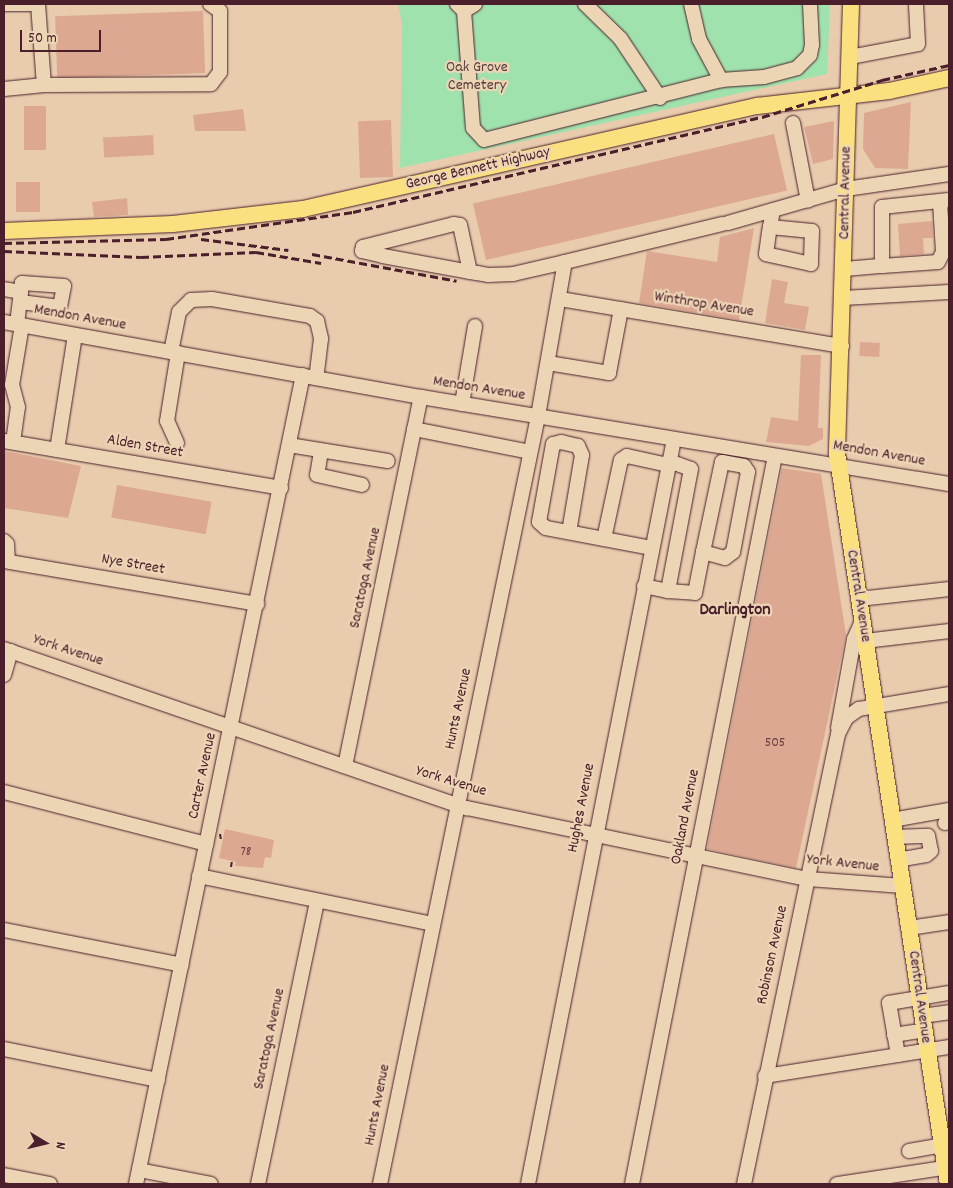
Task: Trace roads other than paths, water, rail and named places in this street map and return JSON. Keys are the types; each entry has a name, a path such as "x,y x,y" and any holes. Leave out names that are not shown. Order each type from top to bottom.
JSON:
{"main road":[{"name":"Central Avenue","path":"851,4 838,465 948,1184"},
{"name":"George Bennett Highway","path":"4,231 173,224 303,209 678,122 757,106 848,94 889,91 949,78"}],"street":[{"path":"4,4 49,4"},
{"path":"38,4 44,86"},
{"path":"4,89 44,86 211,84 220,72 220,11 210,4"},
{"path":"585,4 620,38 660,98"},
{"path":"691,4 699,39 722,80"},
{"path":"466,6 473,128 484,140 660,98 722,80 764,77 797,68 804,62 812,45 810,4"},
{"path":"850,57 918,44 916,4"},
{"path":"793,123 808,201"},
{"path":"470,272 460,225 454,224 363,247 362,251 470,272 513,274 725,224 808,201 846,188 949,174"},
{"path":"845,269 938,262 943,252 944,200 882,207 882,266"},
{"path":"770,227 773,210"},
{"name":"Hunts Avenue","path":"380,1184 538,416 565,262"},
{"path":"4,289 20,297 14,324 12,386 18,407 8,441"},
{"path":"843,298 949,292"},
{"name":"Carter Avenue","path":"136,1184 289,446 321,339 317,321 310,316 212,298 191,300 179,312 174,352"},
{"name":"Winthrop Avenue","path":"560,299 842,346"},
{"path":"548,363 609,373 621,309"},
{"name":"Mendon Avenue","path":"14,324 462,404 949,484"},
{"path":"462,404 475,326"},
{"path":"57,450 75,335"},
{"path":"174,352 167,420 177,443"},
{"name":"Saratoga Avenue","path":"345,766 421,396"},
{"path":"414,429 530,452"},
{"name":"Hughes Avenue","path":"528,1184 594,834 674,439"},
{"name":"Alden Street","path":"8,441 281,488"},
{"path":"569,532 582,455 578,446 561,442 553,444 539,522 546,528 652,548"},
{"path":"289,446 388,461"},
{"path":"321,451 317,475 362,485"},
{"path":"604,539 621,460 627,456 669,463 691,470 668,591"},
{"name":"Oakland Avenue","path":"632,1184 775,456"},
{"path":"644,586 668,591 695,593 702,552 722,462 744,466 748,472 729,557 702,552"},
{"path":"741,510 764,514"},
{"path":"4,541 7,544 6,561"},
{"name":"Nye Street","path":"6,561 257,604"},
{"path":"858,599 949,589"},
{"name":"Robinson Avenue","path":"744,1184 765,1076 838,734 854,639 862,620"},
{"path":"865,641 945,632"},
{"path":"4,675 7,650"},
{"name":"York Avenue","path":"7,650 232,725 457,805 696,857 808,879 903,886"},
{"name":"Robinson Avenue","path":"838,734 852,712 949,694"},
{"path":"4,792 206,844"},
{"path":"892,820 948,818"},
{"path":"895,837 928,836 931,851 926,855 899,860"},
{"path":"199,876 432,924"},
{"name":"Saratoga Avenue","path":"258,1184 317,901"},
{"path":"909,928 949,922"},
{"path":"4,930 182,966"},
{"path":"898,1055 889,1003 949,993"},
{"path":"894,1035 949,1012"},
{"path":"765,1076 949,1047"},
{"path":"4,1049 158,1080"},
{"path":"909,1151 942,1146"},
{"path":"837,1184 947,1168"},
{"path":"139,1170 211,1184"},
{"path":"4,1175 50,1184"}],"railway":[{"path":"4,243 166,239 353,212 762,117 882,80 949,65"},
{"path":"201,239 288,250"},
{"path":"4,251 141,257 256,252 321,263"},
{"path":"312,254 457,281"}],"district":[{"name":"Darlington","path":"735,611"}],"park label":[{"name":"Oak Grove Cemetery","path":"477,77"}]}
